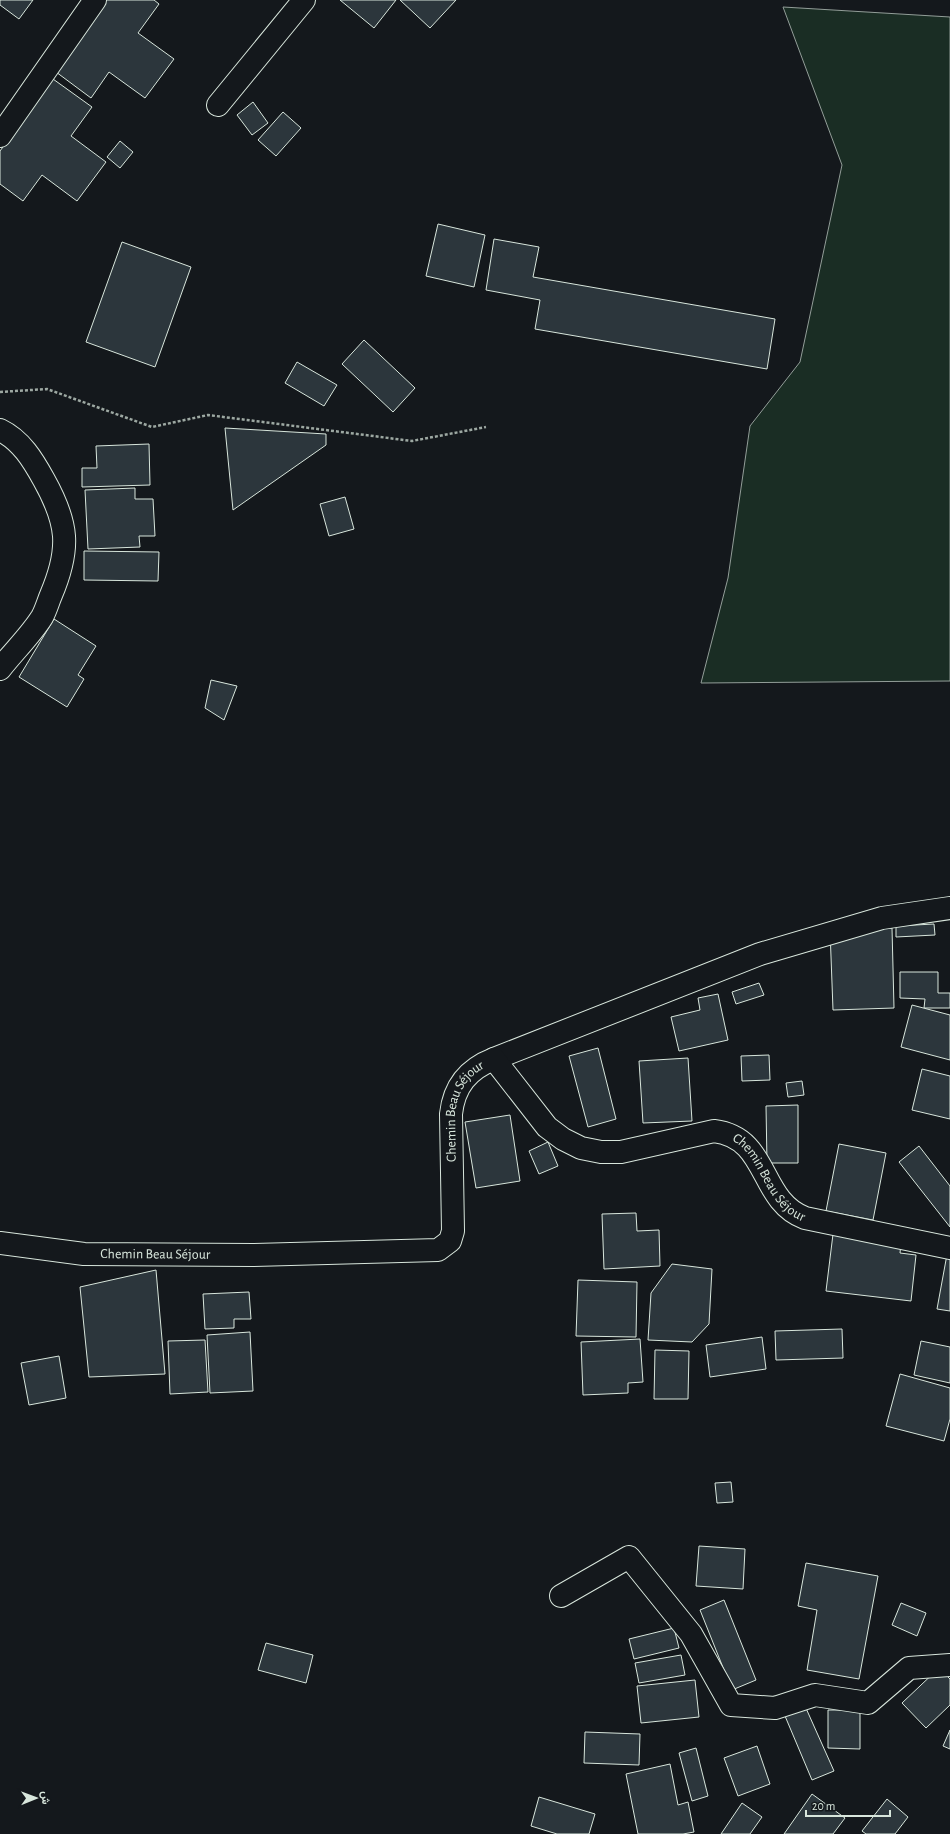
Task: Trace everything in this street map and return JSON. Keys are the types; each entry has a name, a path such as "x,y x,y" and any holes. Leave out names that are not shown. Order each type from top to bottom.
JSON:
{"street":[{"path":"0,136 95,0"},
{"path":"218,105 304,0"},
{"path":"0,430 20,445 33,461 56,501 63,524 65,548 61,572 42,617 0,669"},
{"path":"494,1059 760,954 882,918 950,908"},
{"name":"Chemin Beau Séjour","path":"0,1243 84,1254 252,1255 438,1250 450,1241 453,1231 452,1101 456,1090 463,1079 483,1063 494,1059 547,1127 563,1139 581,1148 601,1152 621,1152 714,1130 725,1132 734,1135 750,1148 781,1202 796,1214 805,1218 950,1248"},
{"path":"561,1596 629,1558 691,1634 731,1705 775,1708 815,1695 868,1703 909,1668 950,1665"}],"path":[{"path":"0,392 46,389 152,427 208,415 412,441 486,427"}],"green space":[{"path":"783,7 950,17 950,681 701,683 728,578 750,426 800,362 842,165"}],"building":[{"path":"0,0 33,0 19,19 0,5"},
{"path":"102,0 154,0 159,4 138,33 174,59 145,98 109,72 91,98 52,69"},
{"path":"340,0 396,0 374,28"},
{"path":"400,0 456,0 430,28"},
{"path":"53,79 92,107 71,136 106,162 77,201 42,175 23,201 0,184 0,151"},
{"path":"253,102 268,123 252,135 237,115"},
{"path":"283,112 301,128 276,156 258,140"},
{"path":"120,141 133,152 120,168 107,157"},
{"path":"438,224 485,235 474,287 426,276"},
{"path":"494,239 539,247 533,277 775,319 767,369 535,329 540,300 486,290"},
{"path":"122,242 191,267 155,367 86,342"},
{"path":"364,340 415,388 393,412 342,364"},
{"path":"297,362 337,385 324,406 285,383"},
{"path":"225,428 326,434 326,445 233,510"},
{"path":"149,444 150,485 82,487 82,468 97,468 96,446"},
{"path":"135,488 135,499 153,499 155,536 139,536 140,547 88,549 85,490"},
{"path":"345,497 354,529 329,536 320,504"},
{"path":"84,551 159,552 158,581 84,580"},
{"path":"54,619 96,646 78,675 84,679 67,707 19,677"},
{"path":"211,680 237,686 224,720 205,708"},
{"path":"934,924 935,935 896,937 896,926"},
{"path":"892,928 894,1008 833,1010 830,930"},
{"path":"900,972 938,972 938,993 950,993 950,1008 924,1008 925,999 900,998"},
{"path":"759,983 764,995 736,1004 732,992"},
{"path":"718,994 728,1040 679,1051 671,1017 700,1010 698,998"},
{"path":"912,1005 950,1015 950,1060 901,1047"},
{"path":"598,1048 616,1119 588,1127 569,1056"},
{"path":"769,1055 770,1080 742,1081 741,1056"},
{"path":"688,1058 692,1121 643,1123 639,1061"},
{"path":"922,1069 950,1076 950,1119 912,1110"},
{"path":"802,1081 804,1095 788,1097 786,1083"},
{"path":"798,1105 798,1163 767,1163 766,1106"},
{"path":"510,1115 520,1181 476,1188 465,1122"},
{"path":"548,1142 558,1166 539,1174 529,1151"},
{"path":"839,1144 886,1153 873,1220 826,1211"},
{"path":"919,1146 950,1186 950,1227 899,1162"},
{"path":"636,1213 637,1231 659,1230 660,1266 604,1269 602,1214"},
{"path":"834,1226 902,1234 900,1253 916,1255 911,1301 826,1291"},
{"path":"948,1249 950,1249 950,1311 937,1309"},
{"path":"672,1264 712,1269 709,1324 692,1342 648,1340 651,1293"},
{"path":"156,1270 165,1374 89,1377 80,1287"},
{"path":"578,1280 637,1282 636,1337 576,1336"},
{"path":"249,1292 251,1319 234,1319 234,1328 205,1329 203,1294"},
{"path":"842,1329 843,1358 776,1360 775,1331"},
{"path":"250,1332 253,1391 210,1393 207,1335"},
{"path":"762,1337 766,1369 710,1377 706,1345"},
{"path":"640,1339 643,1382 628,1383 628,1393 583,1395 581,1342"},
{"path":"205,1340 208,1392 170,1394 168,1341"},
{"path":"921,1341 950,1347 950,1383 914,1375"},
{"path":"655,1350 689,1351 688,1399 654,1399"},
{"path":"59,1356 66,1398 29,1405 21,1363"},
{"path":"900,1374 950,1388 950,1419 944,1441 886,1426"},
{"path":"731,1482 733,1502 717,1503 715,1483"},
{"path":"699,1546 745,1549 743,1589 696,1586"},
{"path":"806,1563 878,1576 859,1679 807,1670 817,1610 798,1606"},
{"path":"724,1600 756,1680 732,1690 700,1610"},
{"path":"901,1603 926,1613 917,1636 892,1625"},
{"path":"674,1628 679,1648 634,1659 629,1639"},
{"path":"266,1643 313,1655 306,1683 258,1670"},
{"path":"681,1655 685,1675 639,1683 635,1663"},
{"path":"939,1668 950,1679 950,1705 926,1728 902,1703"},
{"path":"695,1680 699,1717 641,1723 637,1686"},
{"path":"805,1706 834,1771 812,1780 785,1716"},
{"path":"828,1710 860,1710 860,1749 828,1748"},
{"path":"950,1730 950,1749 943,1746"},
{"path":"585,1732 640,1734 639,1765 584,1763"},
{"path":"757,1746 770,1784 738,1796 724,1758"},
{"path":"696,1748 708,1796 692,1801 679,1753"},
{"path":"670,1764 678,1805 688,1802 694,1832 683,1834 638,1834 626,1774"},
{"path":"812,1794 845,1818 833,1834 784,1834"},
{"path":"539,1797 595,1814 589,1834 557,1834 531,1826"},
{"path":"887,1799 908,1817 895,1834 866,1834 862,1831"},
{"path":"742,1803 762,1817 750,1834 721,1834"}]}
